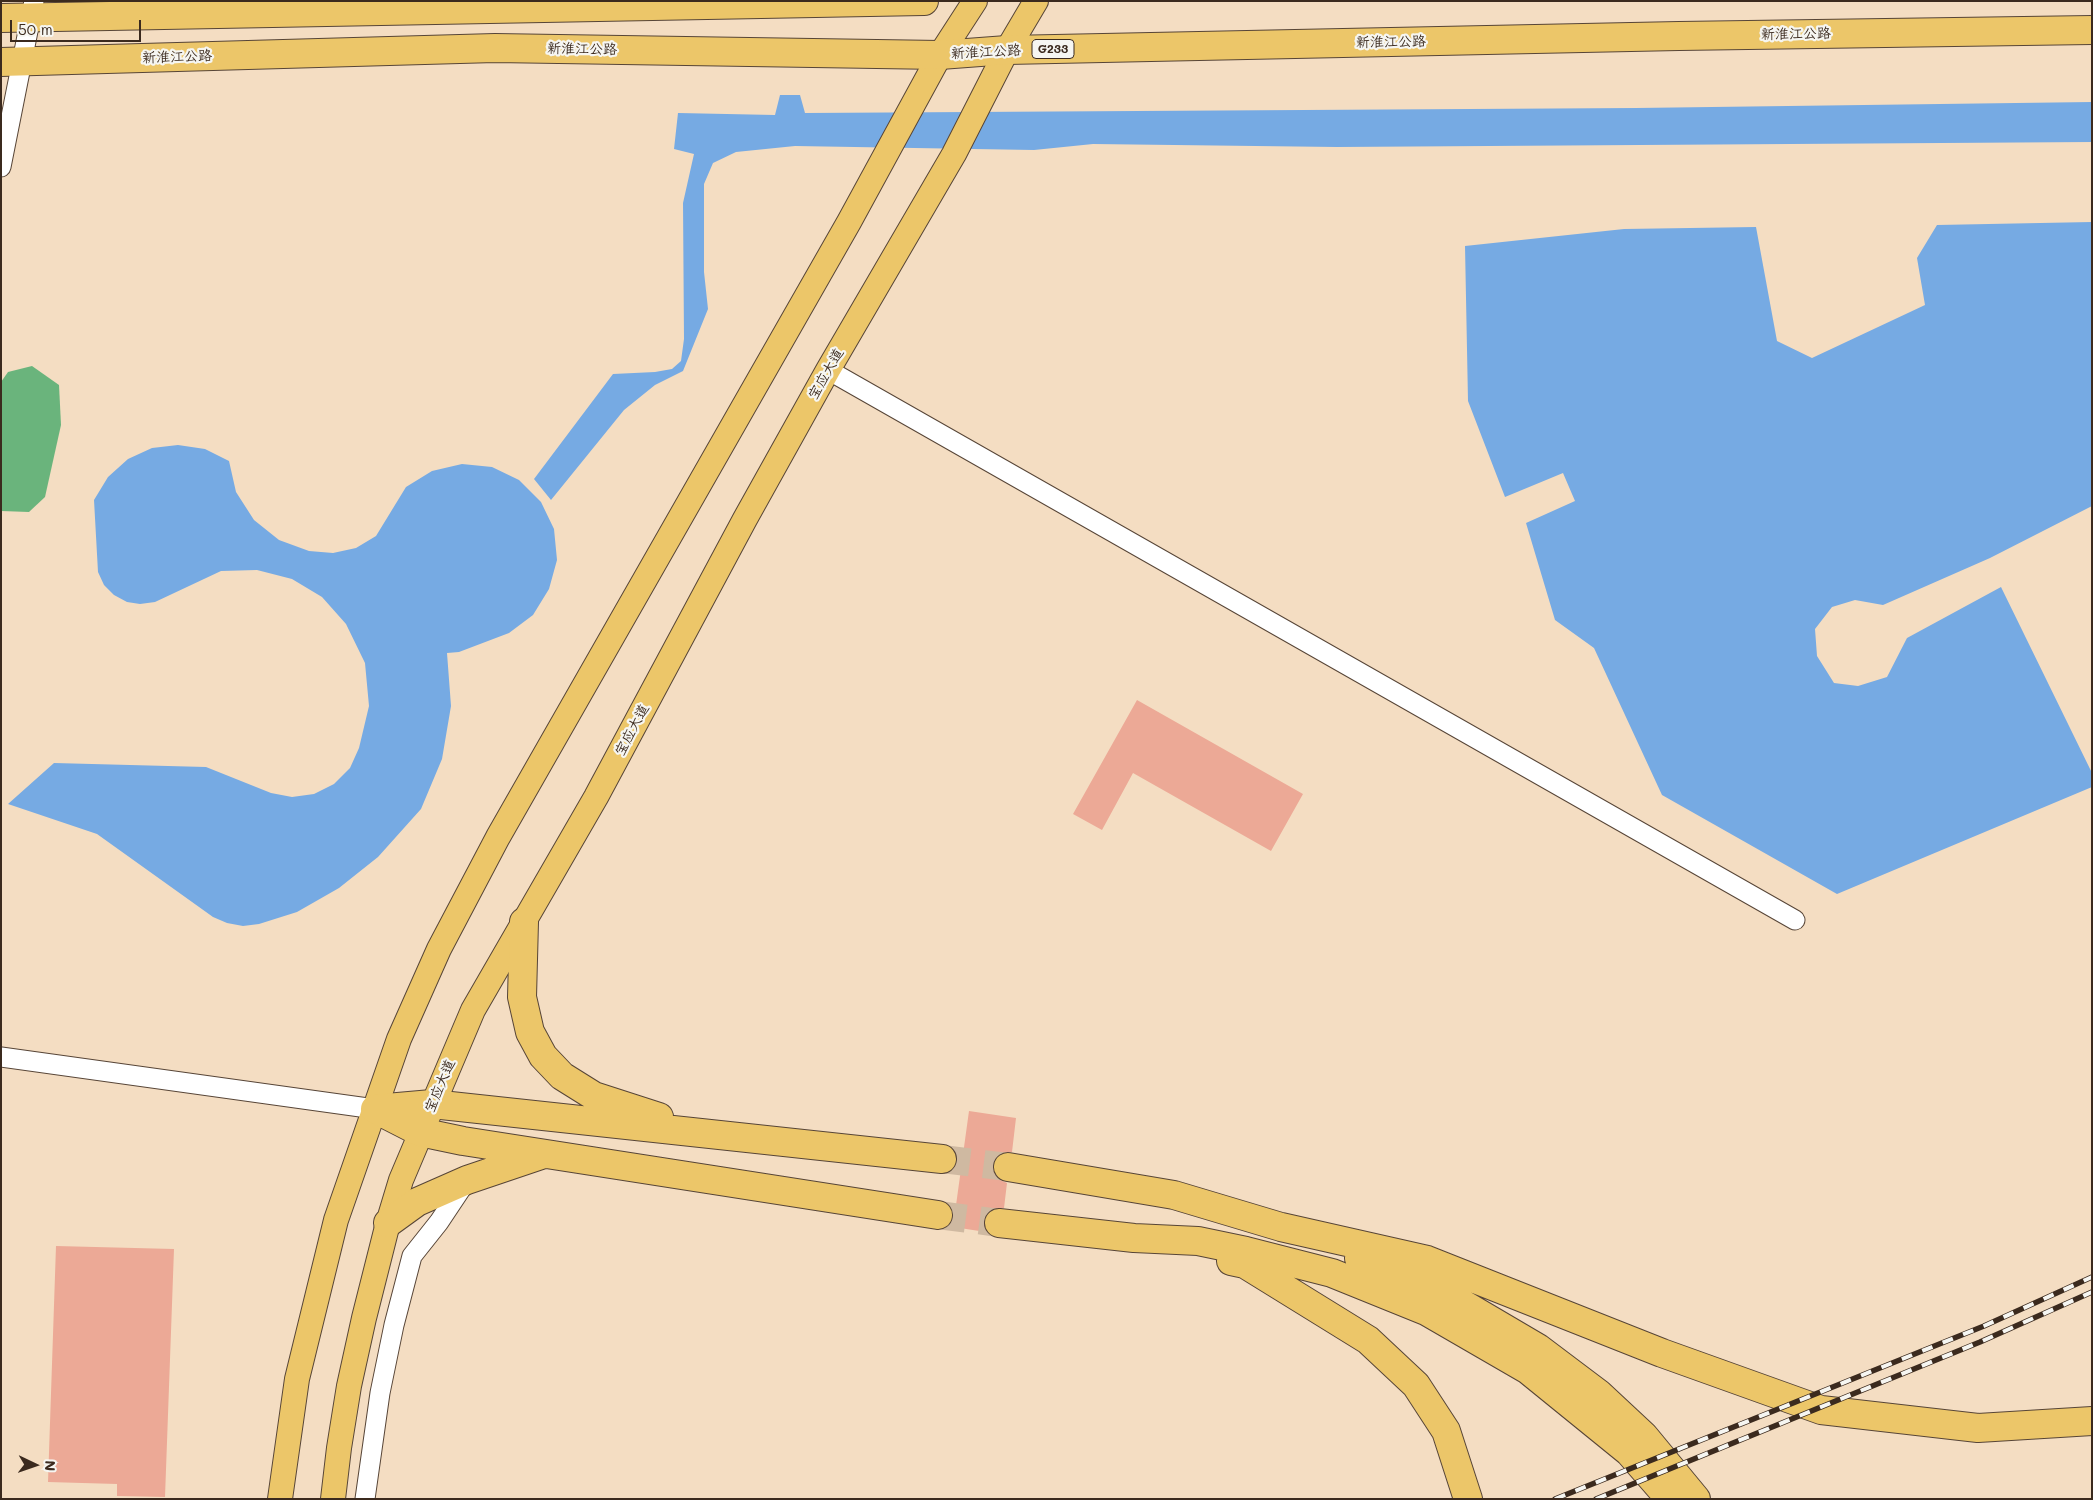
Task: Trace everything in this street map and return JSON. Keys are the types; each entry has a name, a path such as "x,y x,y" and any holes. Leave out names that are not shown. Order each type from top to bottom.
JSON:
{"highway":[{"path":"21,13 491,10 924,1"},
{"name":"新淮江公路","path":"13,61 495,48 940,55 1007,50 1679,36 2092,30"},
{"path":"524,922 522,997 530,1032 542,1056 562,1076 594,1096 711,1134"},
{"path":"375,1109 432,1104 942,1159"},
{"path":"375,1109 420,1132 546,1154 938,1214"},
{"path":"388,1223 417,1202 467,1180 546,1154"},
{"path":"1008,1167 1174,1195 1281,1227 1426,1260 1662,1353 1821,1410 1978,1428 2092,1421"},
{"path":"999,1223 1134,1238 1198,1241 1332,1273 1426,1311 1528,1370 1636,1444 1696,1499"},
{"path":"1281,1227 1441,1291 1538,1348 1599,1394 1636,1444 1670,1499"},
{"path":"1134,1238 1245,1264 1368,1340 1416,1385 1446,1431 1468,1499"}],"main road":[{"path":"280,1499 297,1379 336,1220 399,1039 439,949 498,837 885,158 940,55 974,1"},
{"name":"宝应大道","path":"333,1499 349,1386 388,1223 401,1180 420,1132 473,1010 596,797 745,519 828,370 954,154 1007,50 1036,1"}],"street":[{"path":"1,167 13,61 21,13"},
{"path":"828,370 1795,920"},
{"path":"1,1057 375,1109"},
{"path":"365,1499 380,1394 394,1325 412,1256 439,1222 467,1180"}],"green space":[{"path":"32,366 59,385 61,425 45,497 29,512 1,511 1,382 8,372"}],"water":[{"path":"780,95 800,95 805,113 1636,108 2092,102 2092,142 1337,147 1093,144 1034,150 795,146 736,152 713,163 704,184 704,272 708,309 683,371 655,385 624,410 551,500 534,479 613,374 655,372 672,369 681,361 684,339 683,203 694,154 674,149 678,113 775,115"},
{"path":"2092,222 2092,506 1990,558 1883,605 1855,600 1832,607 1815,629 1817,656 1834,683 1858,686 1887,677 1907,638 2001,587 2092,773 2092,787 1837,894 1662,795 1594,648 1555,620 1526,523 1575,501 1563,473 1505,497 1468,401 1465,246 1624,229 1756,227 1777,341 1812,358 1925,305 1917,258 1937,225"},
{"path":"178,445 205,449 229,461 236,492 254,520 279,540 309,551 333,553 356,548 376,536 406,487 432,471 462,464 492,467 519,480 541,502 554,529 557,560 549,589 533,615 509,633 459,652 447,653 451,706 442,759 421,809 378,857 339,888 297,912 259,924 243,926 227,923 213,917 97,834 8,804 54,763 206,767 271,793 292,797 314,794 334,784 350,768 359,748 369,706 365,663 346,624 322,597 292,579 257,570 221,571 155,602 140,604 127,602 114,595 104,585 98,572 94,500 108,477 128,459 152,448"}],"building":[{"path":"1137,700 1303,794 1271,851 1133,773 1102,830 1073,814"},
{"path":"969,1111 1016,1118 1012,1152 1002,1153 996,1157 993,1164 993,1172 998,1179 1007,1183 1004,1208 993,1209 986,1214 983,1222 986,1232 953,1227"},
{"path":"56,1246 174,1249 165,1497 117,1496 117,1484 48,1482"}],"tunnel":[{"path":"942,1159 1008,1167"},
{"path":"938,1215 999,1223"}],"railway":[{"path":"1555,1499 1984,1326 2092,1277"},
{"path":"1596,1499 1980,1342 2092,1292"}]}
